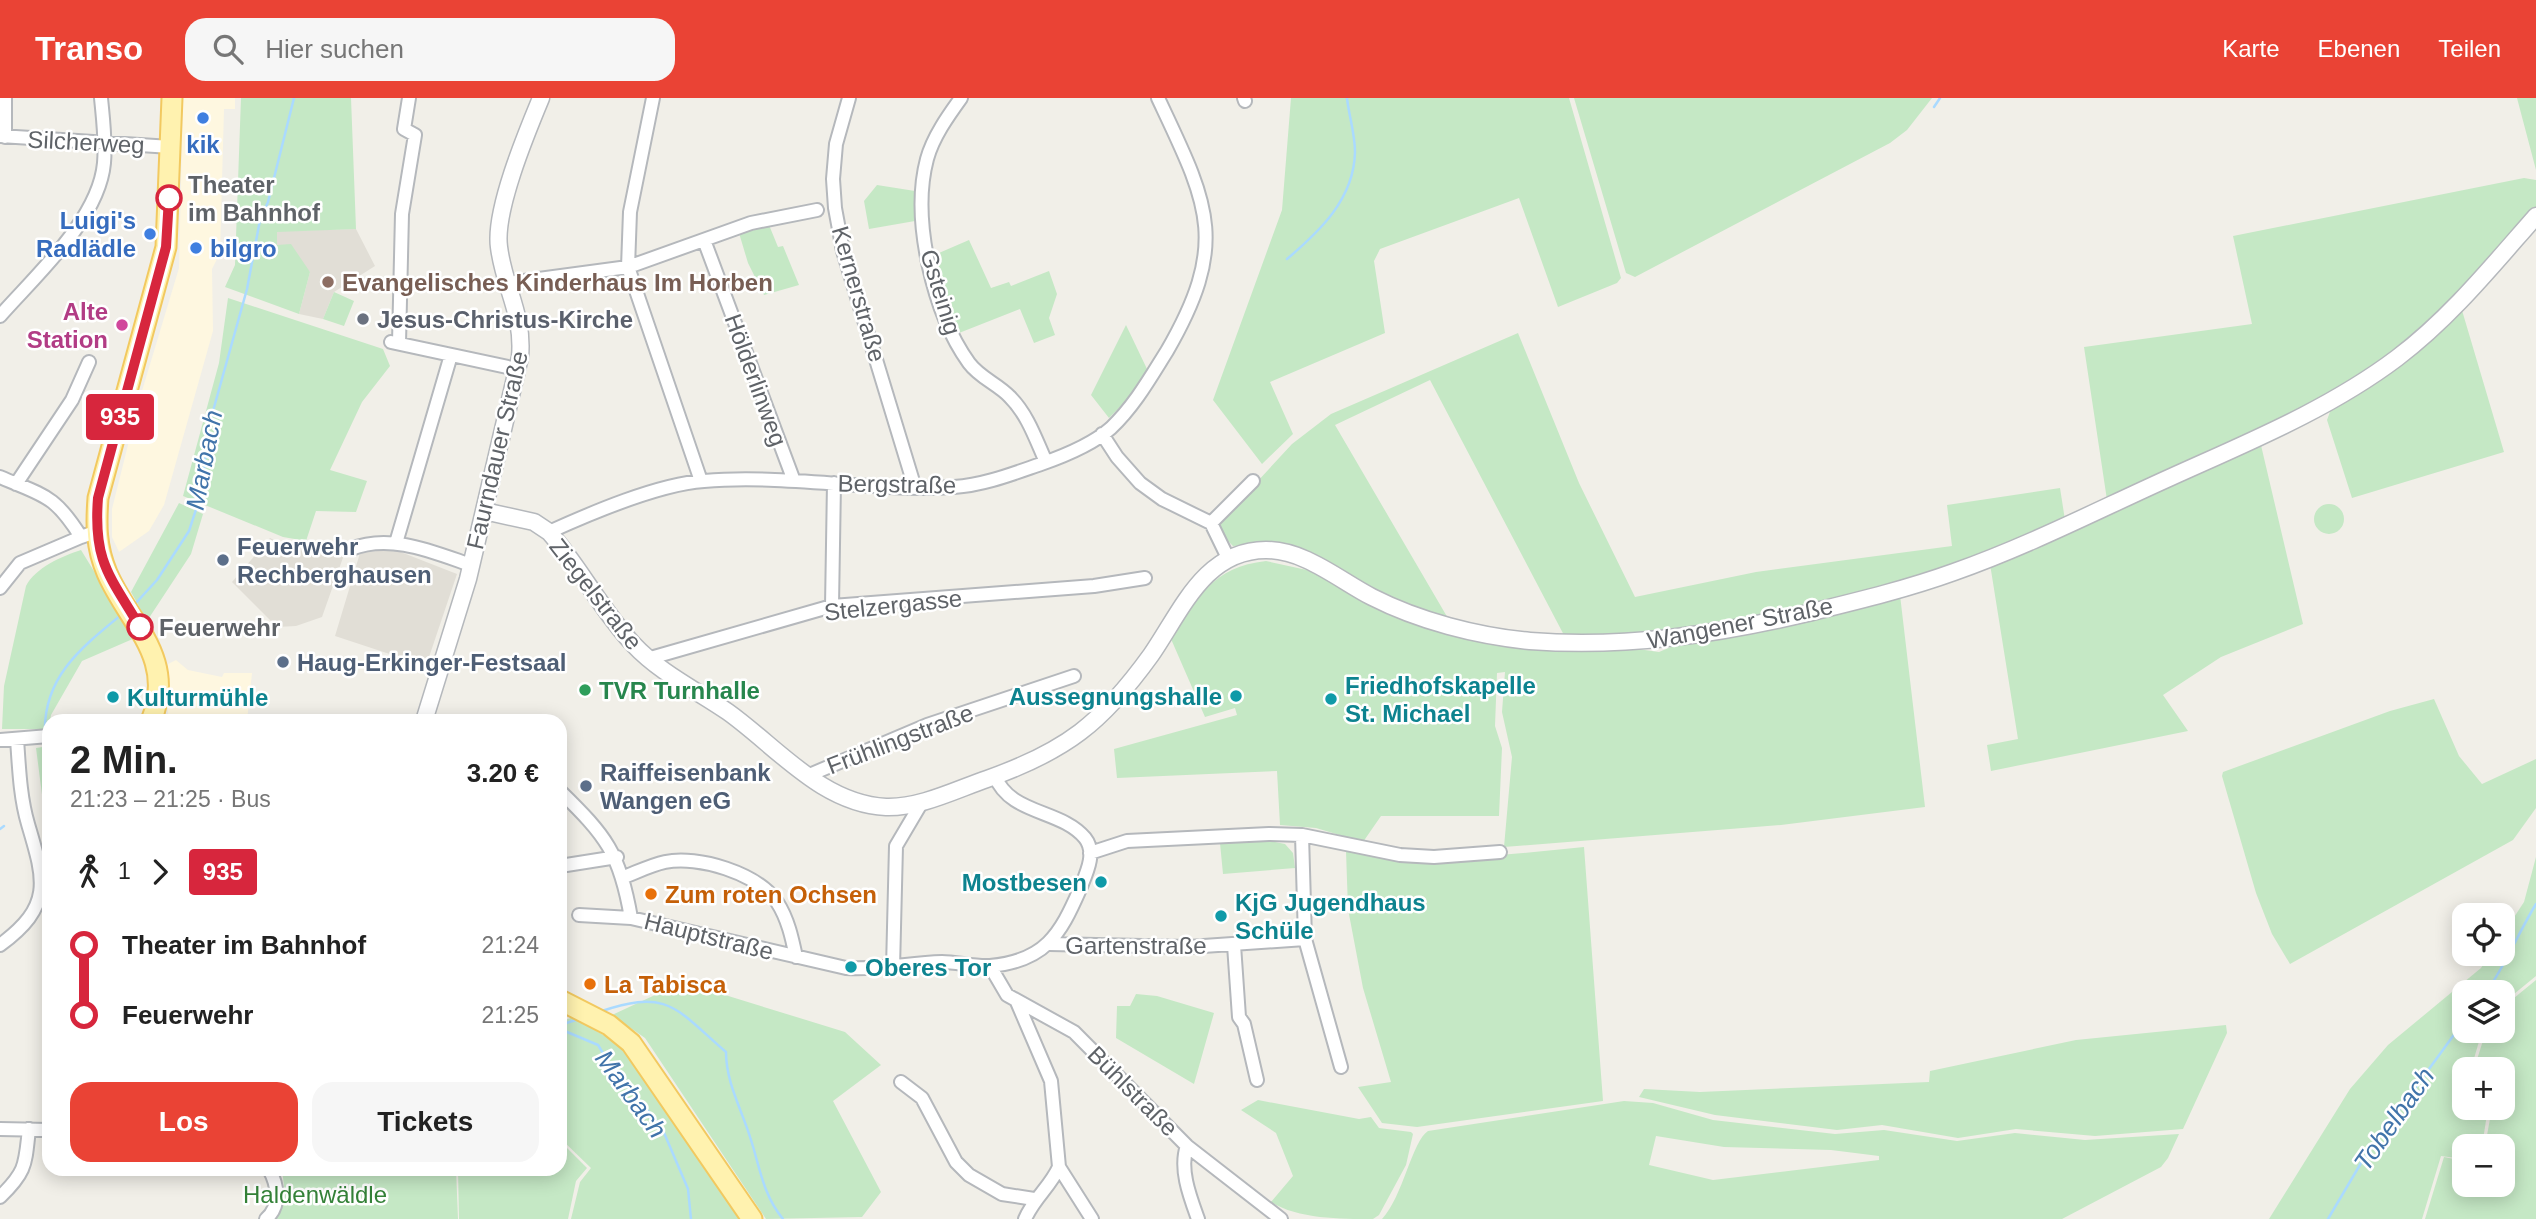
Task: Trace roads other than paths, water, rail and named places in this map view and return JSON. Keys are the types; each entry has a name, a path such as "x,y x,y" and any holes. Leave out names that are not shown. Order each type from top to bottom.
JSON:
{"main road":[{"path":"153,714 157,706 157,672 139,625 88,534 166,247 172,98"},
{"path":"567,1003 609,1025 642,1055 752,1219"}],"street":[{"path":"3,137 5,98"},
{"path":"0,316 84,217 99,188 105,144 101,98"},
{"path":"409,98 404,129 415,135 402,214 395,343 517,369"},
{"name":"Faurndauer Straße","path":"426,714 471,565 517,369 522,335 499,249 498,228 541,98"},
{"path":"653,98 630,212 628,267 701,481"},
{"name":"Kernerstraße","path":"849,98 836,144 832,179 835,208 844,251 915,488"},
{"name":"Gsteinig","path":"961,98 944,122 928,159 923,220 932,278 955,341 971,366 1012,398 1029,423 1046,463"},
{"name":"Bergstraße","path":"549,532 587,515 701,481 794,481 915,488 957,487 997,479 1046,463 1102,434 1141,394 1195,297 1206,261 1208,235 1203,207 1158,98"},
{"name":"Silcherweg","path":"3,137 172,147"},
{"path":"508,283 628,267 751,223 817,211"},
{"name":"Wangener Straße","path":"995,776 1055,752 1091,725 1148,659 1200,580 1228,558 1258,551 1287,553 1376,599 1448,625 1508,638 1584,644 1687,638 1831,607 1956,571 2277,428 2395,360 2467,295 2536,216"},
{"name":"Hölderlinweg","path":"704,240 794,481"},
{"path":"396,543 452,355"},
{"path":"16,484 72,400 89,362"},
{"path":"1102,434 1117,457 1140,483 1162,499 1211,523 1228,558"},
{"path":"0,477 49,496 88,534 20,563 0,588"},
{"path":"1211,523 1253,481"},
{"path":"832,606 834,483"},
{"name":"Ziegelstraße","path":"484,511 534,522 549,532 628,639 647,659 726,710 807,776 844,797 868,805 890,807 922,802 995,776"},
{"path":"351,549 375,542 396,543 471,565"},
{"name":"Stelzergasse","path":"647,659 832,606 997,595 1097,586 1144,578"},
{"name":"Frühlingstraße","path":"807,776 927,725 1074,676"},
{"path":"0,740 42,737"},
{"path":"20,739 28,824 42,868"},
{"path":"922,802 896,846 893,968 941,962 990,966 1023,957 1050,944 1059,934 1090,867 1090,853 1087,840 1077,831 1005,794 995,776"},
{"name":"Hauptstraße","path":"567,797 600,832 617,858 624,877 631,918 846,968 893,968"},
{"path":"1090,853 1127,841 1302,835 1400,855 1434,858 1500,852"},
{"path":"1302,835 1305,939 1341,1067"},
{"path":"567,865 617,858"},
{"path":"624,877 665,862 688,860 719,864 775,899 792,933 796,957"},
{"path":"0,945 19,932 42,895"},
{"path":"579,915 631,918"},
{"name":"Gartenstraße","path":"1050,944 1234,945 1305,939"},
{"path":"1234,945 1239,1017 1244,1024 1257,1080"},
{"name":"Bühlstraße","path":"990,966 1007,995 1074,1032 1187,1146 1280,1218"},
{"path":"1017,1002 1051,1081 1059,1167 1092,1219"},
{"path":"901,1082 922,1098 956,1162 969,1175 1002,1194 1034,1199"},
{"path":"0,1129 42,1130"},
{"path":"0,1197 18,1180 24,1167 29,1129"},
{"path":"1187,1146 1183,1157 1190,1196 1198,1219"},
{"path":"1025,1219 1034,1199 1053,1181 1059,1167"},
{"path":"266,1219 277,1199 272,1176"}],"waterway":[{"name":"Marbach","path":"135,604 157,580 189,531 202,491 208,429 247,289 260,220 268,202 294,98"},
{"path":"1287,259 1323,225 1349,185 1355,152 1347,98"},
{"path":"1934,107 1940,98"},
{"name":"Marbach","path":"46,714 58,679 68,665 92,639 121,615"},
{"path":"0,829 4,826"},
{"name":"Tobelbach","path":"2494,980 2536,904"},
{"path":"602,1011 643,1002 671,1007 726,1052 732,1086 763,1181 783,1219"},
{"path":"567,1023 579,1019"},
{"name":"Marbach","path":"567,1032 598,1045 609,1063 662,1128 688,1189 691,1219"},
{"name":"Tobelbach","path":"2328,1219 2364,1158 2452,1037"}],"place":[{"name":"kik","path":"203,118"},
{"name":"Theater im Bahnhof","path":"169,198"},
{"name":"Luigi's Radlädle","path":"150,234"},
{"name":"bilgro","path":"196,248"},
{"name":"Evangelisches Kinderhaus Im Horben","path":"328,282"},
{"name":"Jesus-Christus-Kirche","path":"363,319"},
{"name":"Alte Station","path":"122,325"},
{"name":"Feuerwehr Rechberghausen","path":"223,560"},
{"name":"Feuerwehr","path":"140,627"},
{"name":"Haug-Erkinger-Festsaal","path":"283,662"},
{"name":"TVR Turnhalle","path":"585,690"},
{"name":"Aussegnungshalle","path":"1236,696"},
{"name":"Kulturmühle","path":"113,697"},
{"name":"Friedhofskapelle St. Michael","path":"1331,699"},
{"name":"Raiffeisenbank Wangen eG","path":"586,786"},
{"name":"Mostbesen","path":"1101,882"},
{"name":"Zum roten Ochsen","path":"651,894"},
{"name":"KjG Jugendhaus Schüle","path":"1221,916"},
{"name":"Oberes Tor","path":"851,967"},
{"name":"La Tabisca","path":"590,984"}],"park label":[{"name":"Haldenwäldle","path":"315,1194"}]}
